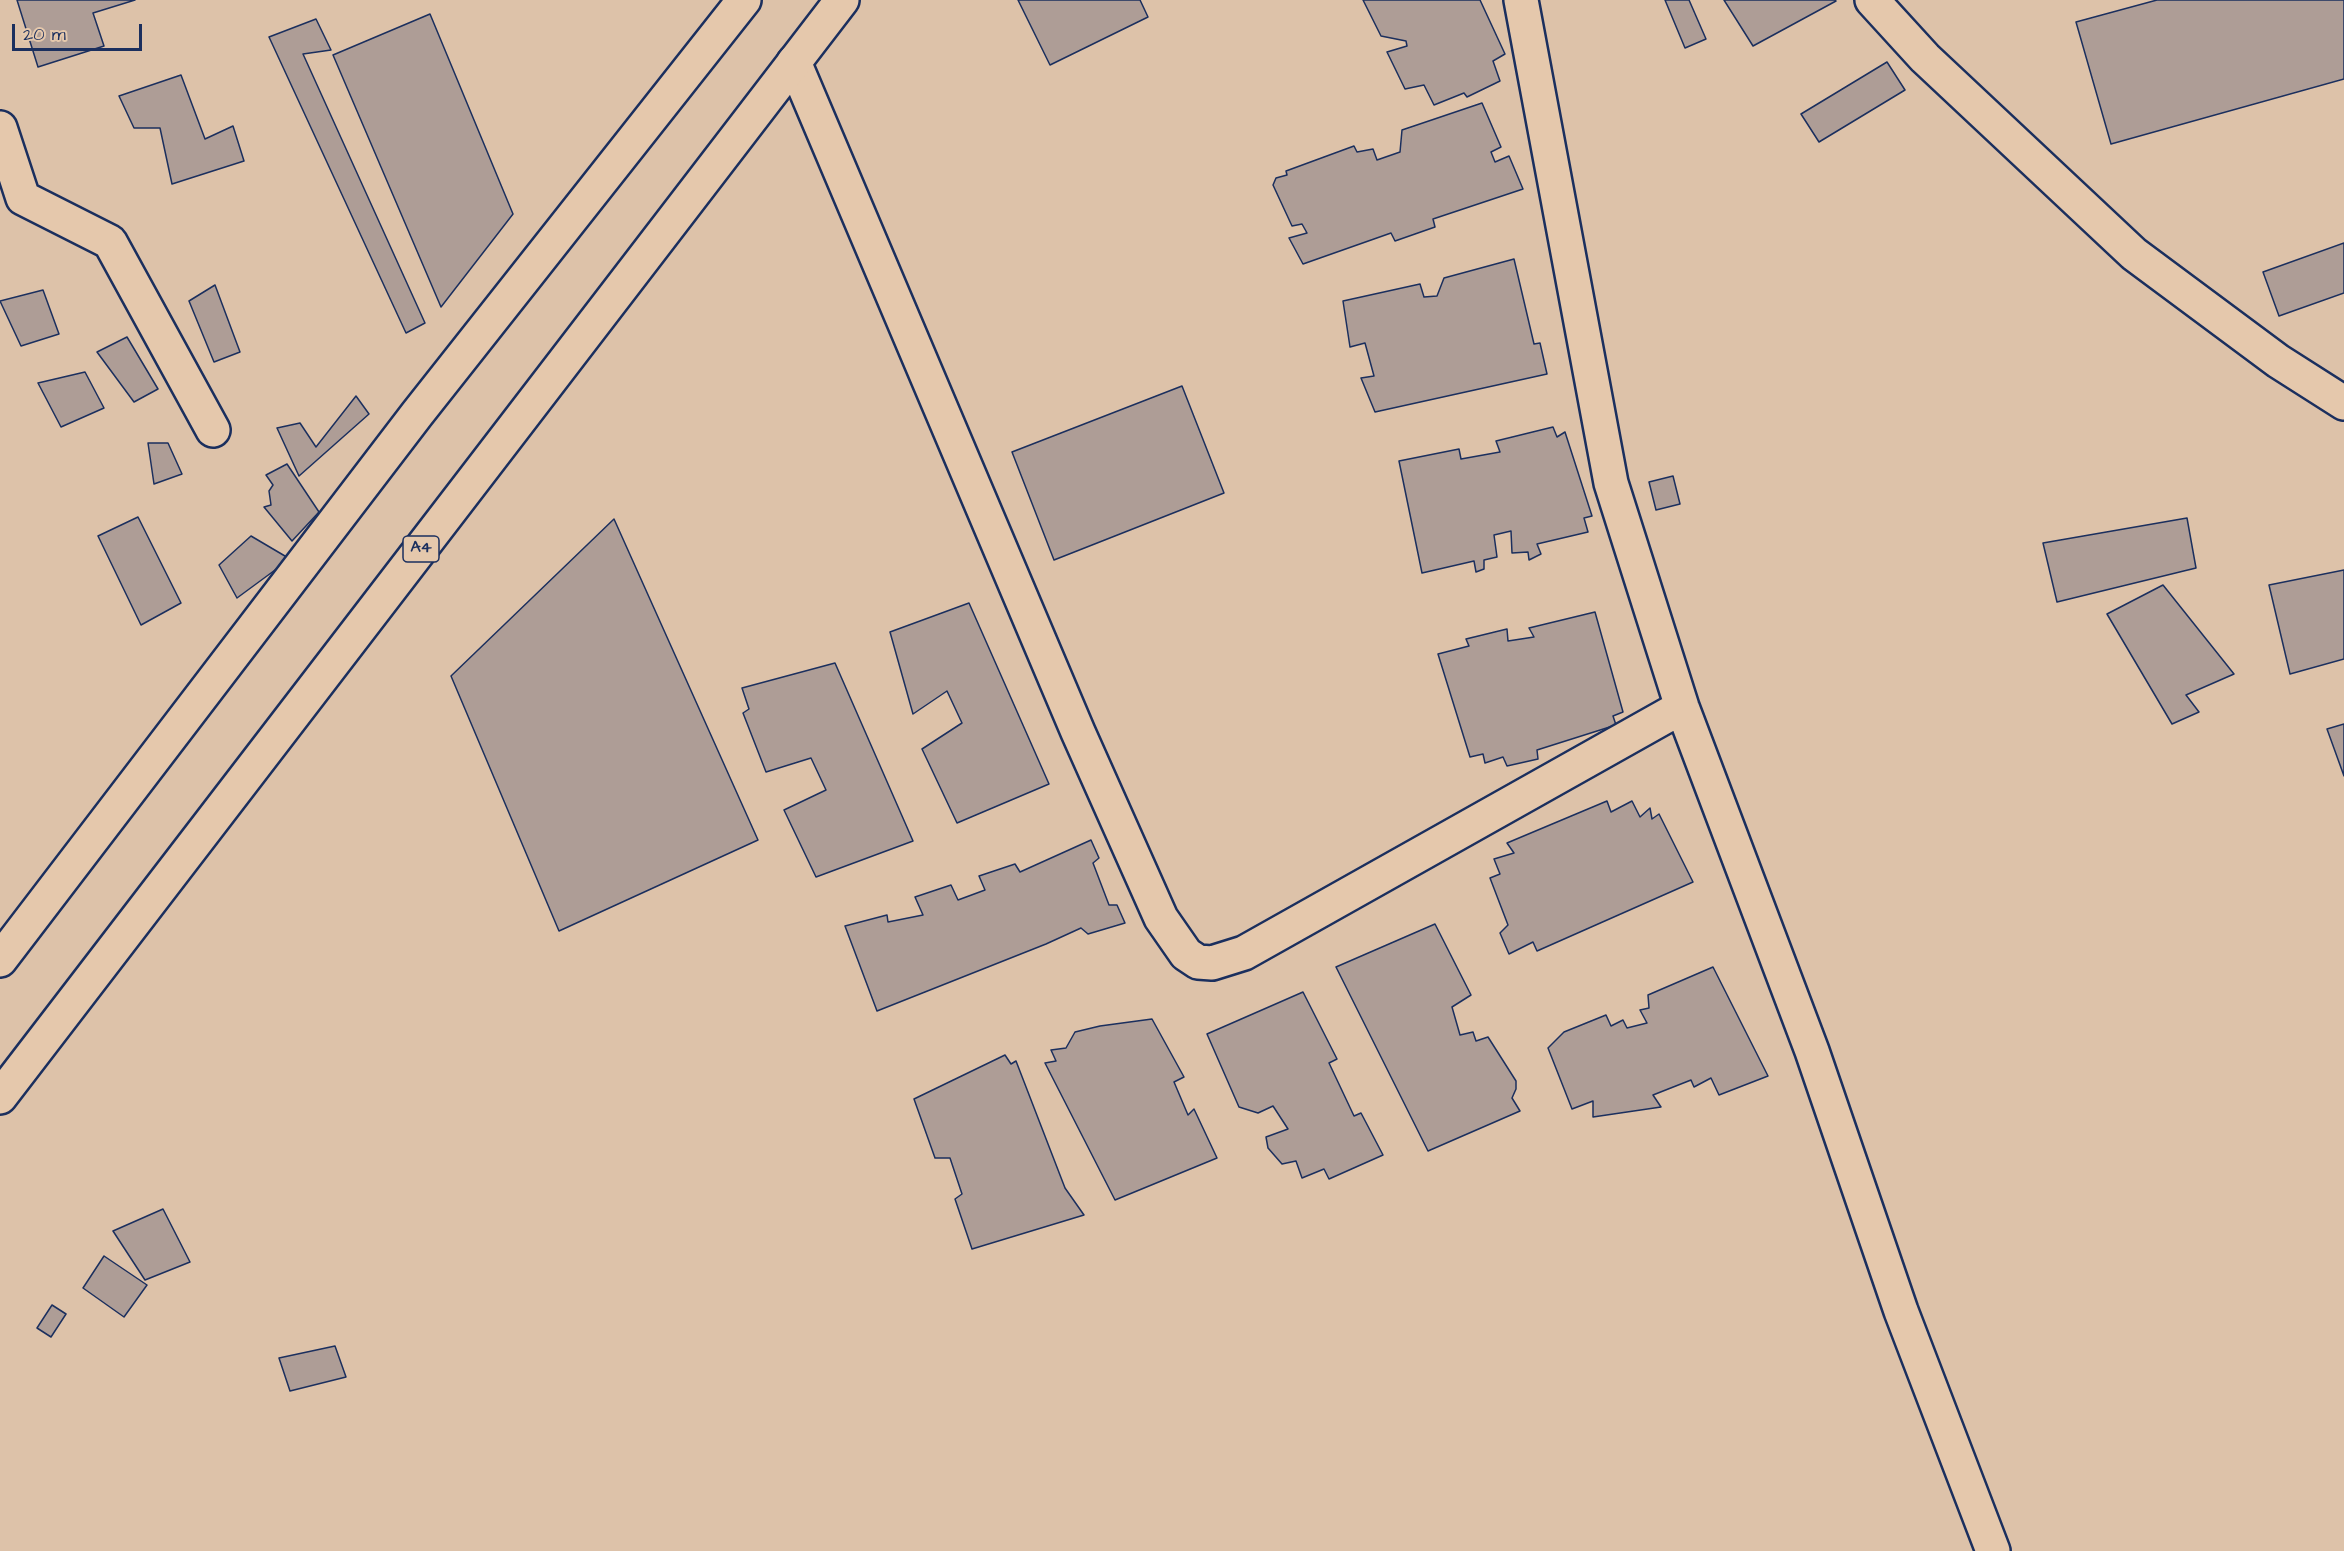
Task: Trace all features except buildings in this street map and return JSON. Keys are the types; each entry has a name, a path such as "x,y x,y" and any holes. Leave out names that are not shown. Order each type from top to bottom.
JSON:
{"main road":[{"path":"0,960 417,414 744,0"},
{"name":"A4","path":"0,1097 842,0"},
{"path":"1521,0 1611,483 1682,707 1812,1051 1901,1311 1993,1551"},
{"path":"1872,0 1924,58 2134,254 2278,361 2344,403"},
{"path":"794,62 1088,754 1161,918 1186,954 1198,962 1212,963 1244,953 1682,707"},
{"path":"0,128 23,198 110,242 213,430"}]}
